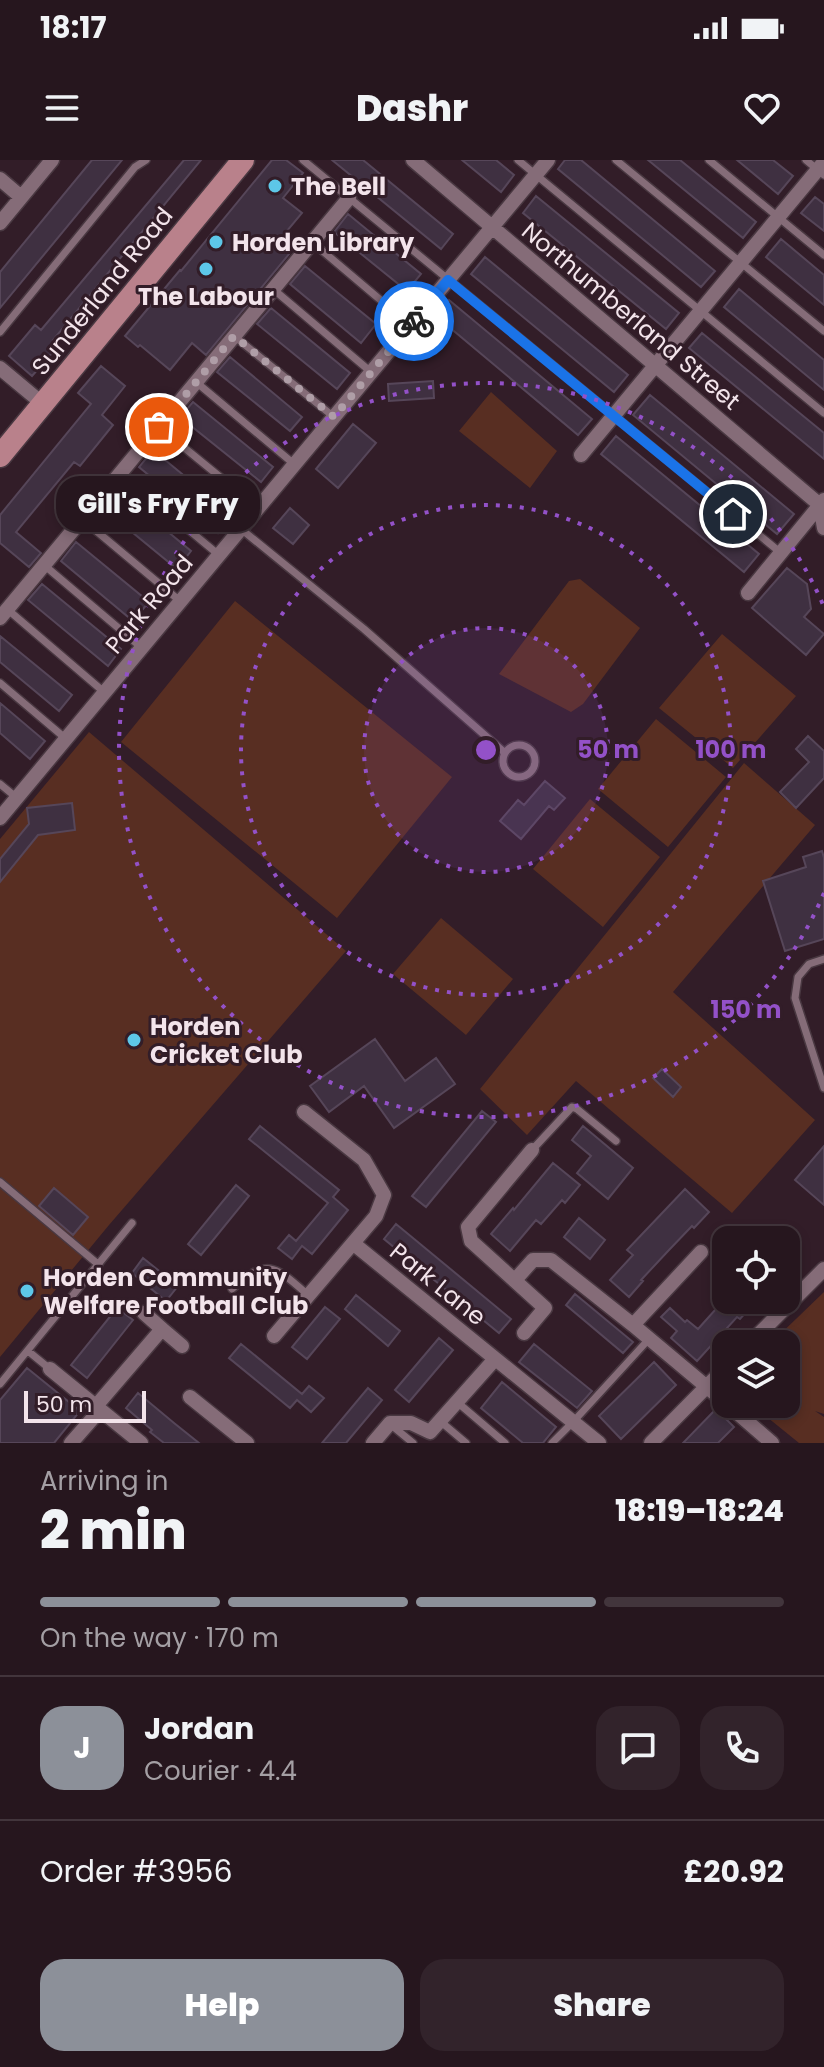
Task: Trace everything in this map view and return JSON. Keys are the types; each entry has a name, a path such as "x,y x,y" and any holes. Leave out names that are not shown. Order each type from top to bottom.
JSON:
{"main road":[{"name":"Sunderland Road","path":"0,456 243,160"}],"street":[{"path":"0,223 52,160"},
{"name":"Northumberland Street","path":"413,160 822,503"},
{"name":"Park Road","path":"0,818 548,160"},
{"path":"581,455 818,167"},
{"path":"0,179 21,197"},
{"path":"4,614 349,198"},
{"path":"0,368 43,404"},
{"path":"822,503 824,528"},
{"path":"748,593 822,503"},
{"name":"Park Lane","path":"274,1336 376,1216 384,1195 364,1160 304,1112"},
{"path":"524,1333 545,1308 471,1241 468,1227 532,1150"},
{"name":"Park Lane","path":"354,1244 599,1443"},
{"path":"633,1325 701,1252"},
{"path":"515,1280 533,1260 551,1260 712,1391"},
{"path":"763,1330 824,1269"},
{"path":"144,1313 182,1346"},
{"path":"71,1443 162,1329"},
{"path":"373,1443 390,1423 411,1423 430,1432 495,1359"},
{"path":"50,1369 141,1443"},
{"path":"651,1443 712,1380"},
{"path":"190,1397 229,1438 247,1443"},
{"path":"741,1418 764,1440"}],"lane":[{"path":"0,332 135,167 146,160"},
{"path":"303,160 781,553"},
{"path":"518,160 824,413"},
{"path":"616,160 824,331"},
{"path":"709,160 824,255"},
{"path":"312,242 410,325"},
{"path":"273,289 371,372"},
{"path":"234,336 334,417"},
{"path":"196,382 294,464"},
{"path":"159,427 258,508"},
{"path":"120,473 219,555"},
{"path":"82,519 180,601"},
{"path":"241,529 364,629 505,753"},
{"path":"44,565 142,648"},
{"path":"4,614 104,692"},
{"path":"0,683 66,739"},
{"path":"511,747 527,747 533,752 533,768 527,774 511,774 505,769 505,753 511,747"},
{"path":"0,784 17,798"},
{"path":"824,959 809,964 798,977 795,998 824,1088"},
{"path":"532,1150 572,1107 616,1141"},
{"path":"0,1182 99,1265"},
{"path":"0,1384 132,1223"},
{"path":"232,1289 249,1274 267,1268 277,1270 308,1295"},
{"path":"552,1443 649,1339"},
{"path":"28,1351 50,1369"},
{"path":"457,1402 505,1443"},
{"path":"440,1421 466,1443"},
{"path":"390,1423 413,1443"}],"shaded area":[{"path":"491,392 557,451 530,488 459,431"},
{"path":"580,579 640,628 583,704 571,712 499,674 569,581"},
{"path":"235,601 452,777 337,918 121,742"},
{"path":"722,634 796,696 733,768 659,708"},
{"path":"656,719 726,777 668,847 598,789"},
{"name":"Horden Cricket Club","path":"89,732 346,951 109,1225 0,1357 0,839"},
{"path":"744,763 815,825 673,992 815,1120 732,1213 576,1081 527,1135 480,1089"},
{"path":"590,799 660,857 603,927 533,869"},
{"path":"441,918 513,979 466,1035 393,974"},
{"path":"824,1292 824,1414 815,1411 824,1417 824,1443 799,1443 768,1418 800,1418 800,1330 785,1330"}],"building":[{"path":"92,160 122,160 0,308 0,272"},
{"path":"184,160 201,160 53,340 59,345 32,376 9,356 35,325 41,330"},
{"path":"272,160 286,160 303,173 283,198 302,213 286,232 299,242 206,355 192,343 170,370 125,336"},
{"path":"332,160 363,160 453,234 441,249"},
{"path":"462,160 496,160 514,175 501,192"},
{"path":"565,160 581,160 715,271 701,287 558,169"},
{"path":"648,160 680,160 756,222 743,238"},
{"path":"737,160 773,160 793,176 778,194"},
{"path":"536,196 679,313 666,329 523,213"},
{"path":"815,197 824,204 824,231 801,213"},
{"path":"348,214 421,274 407,291 334,232"},
{"path":"781,239 824,275 824,305 766,257"},
{"path":"485,257 628,375 614,392 471,274"},
{"path":"305,266 376,324 361,343 290,284"},
{"path":"739,289 824,360 824,390 724,307"},
{"path":"449,300 592,419 578,435 436,316"},
{"path":"271,308 350,373 337,389 257,324"},
{"path":"702,333 824,433 824,459 689,348"},
{"path":"230,357 302,417 290,431 217,372"},
{"path":"101,366 125,386 102,415 113,425 80,466 74,462 16,532 41,553 29,567 0,543 0,515 91,404 78,393"},
{"path":"433,381 434,398 389,401 388,384"},
{"path":"650,395 794,514 777,534 633,415"},
{"path":"193,402 273,467 261,482 180,417"},
{"path":"353,424 376,443 338,488 316,469"},
{"path":"616,436 759,554 744,572 601,454"},
{"path":"153,450 233,516 218,533 139,467"},
{"path":"119,491 191,551 177,569 104,509"},
{"path":"290,508 309,525 293,544 273,528"},
{"path":"76,542 149,602 133,621 61,561"},
{"path":"787,568 807,584 811,609 804,617 824,634 806,655 752,608"},
{"path":"42,584 121,649 108,666 28,600"},
{"path":"0,636 72,695 59,711 0,662"},
{"path":"0,703 45,741 30,759 0,733"},
{"path":"808,736 824,751 824,778 796,808 780,792 809,762 796,749"},
{"path":"545,781 565,798 554,810 549,806 521,839 500,821 518,800 524,805"},
{"path":"72,803 75,830 38,835 0,882 0,859 29,824 27,808"},
{"path":"822,851 824,939 785,951 763,881 806,867 803,857"},
{"path":"375,1039 405,1081 436,1058 455,1084 394,1128 364,1086 329,1112 310,1086"},
{"path":"662,1069 681,1087 673,1097 653,1078"},
{"path":"482,1111 496,1122 426,1207 412,1196"},
{"path":"260,1126 339,1190 333,1197 348,1210 312,1254 302,1246 292,1259 278,1248 289,1235 296,1241 328,1203 249,1139"},
{"path":"583,1126 633,1168 608,1199 577,1173 591,1156 572,1140"},
{"path":"824,1146 824,1205 795,1180"},
{"path":"553,1163 580,1185 541,1224 536,1220 510,1251 491,1234"},
{"path":"236,1185 249,1196 201,1255 188,1244"},
{"path":"54,1188 88,1217 73,1235 39,1206"},
{"path":"685,1189 709,1212 669,1250 629,1297 610,1280 633,1255 627,1250"},
{"path":"579,1218 605,1240 590,1259 564,1237"},
{"path":"396,1224 511,1319 499,1333 384,1239"},
{"path":"143,1258 178,1286 166,1301 132,1273"},
{"path":"575,1294 633,1342 623,1353 566,1305"},
{"path":"356,1295 400,1331 388,1346 345,1309"},
{"path":"325,1307 340,1319 307,1359 292,1347"},
{"path":"117,1308 133,1320 87,1378 71,1365"},
{"path":"670,1308 698,1329 712,1313 744,1314 740,1319 737,1317 725,1330 712,1330 712,1344 697,1361 671,1338 677,1331 661,1317"},
{"path":"439,1338 453,1350 409,1402 395,1390"},
{"path":"241,1344 302,1394 309,1386 324,1398 311,1412 297,1400 290,1408 229,1358"},
{"path":"534,1344 592,1391 577,1408 519,1362"},
{"path":"654,1362 676,1385 621,1439 599,1416"},
{"path":"27,1368 80,1411 54,1443 0,1443 0,1400"},
{"path":"502,1382 556,1427 543,1443 523,1443 481,1408"},
{"path":"368,1388 382,1400 346,1443 322,1443"},
{"path":"138,1393 199,1443 164,1443 150,1432 152,1430 126,1408"},
{"path":"712,1413 712,1418 725,1418 734,1427 718,1443 683,1443"}],"way so far":[{"path":"159,427 234,336 334,417 414,321"}],"place":[{"name":"The Bell","path":"275,186"},
{"name":"Horden Library","path":"216,242"},
{"name":"The Labour","path":"206,269"},
{"name":"Gill's Fry Fry","path":"159,427"},
{"name":"Horden Cricket Club","path":"134,1040"},
{"name":"Horden Community Welfare Football Club","path":"27,1291"}],"route":[{"path":"414,321 448,280 733,514"}]}
